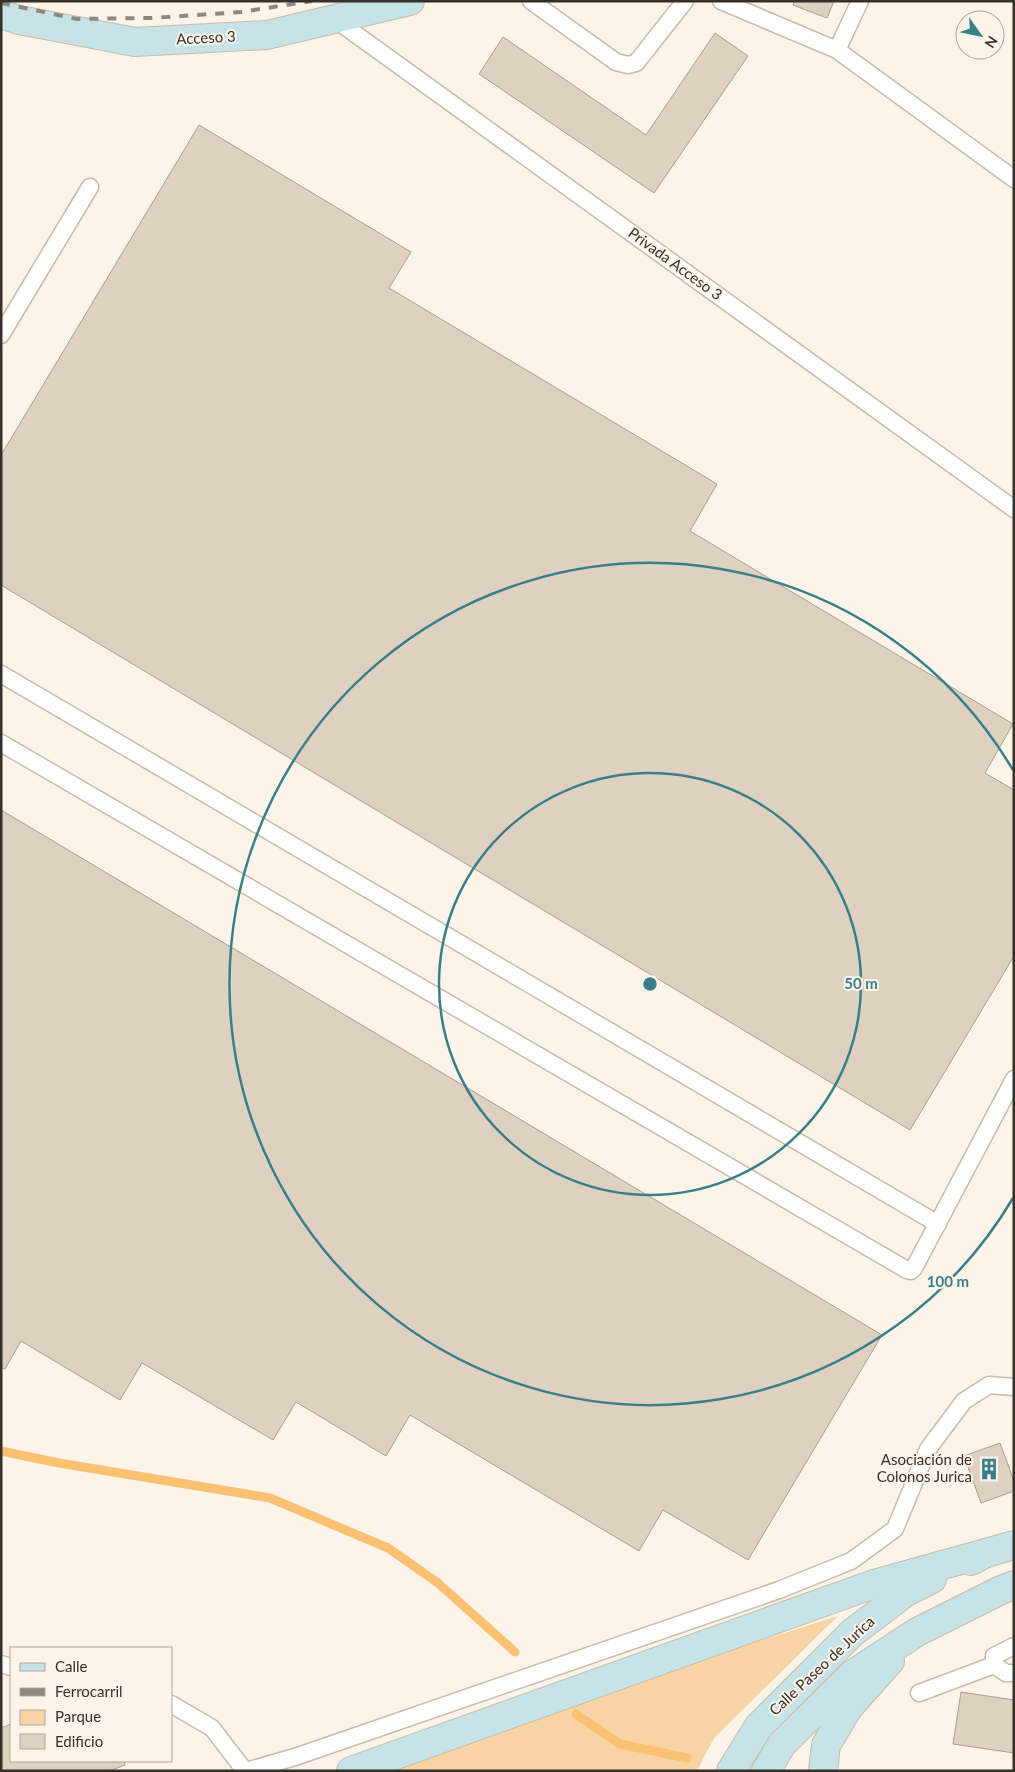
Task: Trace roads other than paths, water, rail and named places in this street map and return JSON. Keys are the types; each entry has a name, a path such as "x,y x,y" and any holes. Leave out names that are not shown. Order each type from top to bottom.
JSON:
{"main road":[{"name":"Acceso 3","path":"1,14 19,20 135,42 267,35 410,1"},
{"name":"Calle Paseo de Jurica","path":"731,1771 759,1726 852,1633 906,1592 986,1553 1014,1545"},
{"path":"351,1771 874,1584 986,1553"},
{"name":"Calle Paseo de Jurica","path":"766,1771 782,1744 852,1674 916,1632 1014,1585"},
{"path":"825,1758 848,1708 916,1632"}],"lane":[{"path":"531,1 616,62 628,65 636,63 685,1"},
{"path":"721,1 837,50 1014,179"},
{"path":"837,50 860,1"},
{"name":"Privada Acceso 3","path":"336,20 1014,509"},
{"path":"1,335 90,187"},
{"path":"1,674 938,1224"},
{"path":"1,743 907,1270 911,1271 914,1268 1014,1078"},
{"path":"172,1705 212,1728 246,1771 304,1753 779,1590 851,1561 895,1529 928,1449 964,1400 989,1385 1014,1387"},
{"path":"994,1665 994,1656 1014,1646"},
{"path":"994,1665 1006,1673 1014,1673"},
{"path":"919,1693 994,1665"}],"waterway":[{"path":"1,1451 59,1463 270,1498 388,1548 438,1583 515,1652"},
{"path":"576,1714 620,1744 687,1758"}],"railway":[{"path":"1,3 77,19 152,18 241,12 312,1"}],"place":[{"name":"Asociación de Colonos Jurica","path":"989,1469"}]}
